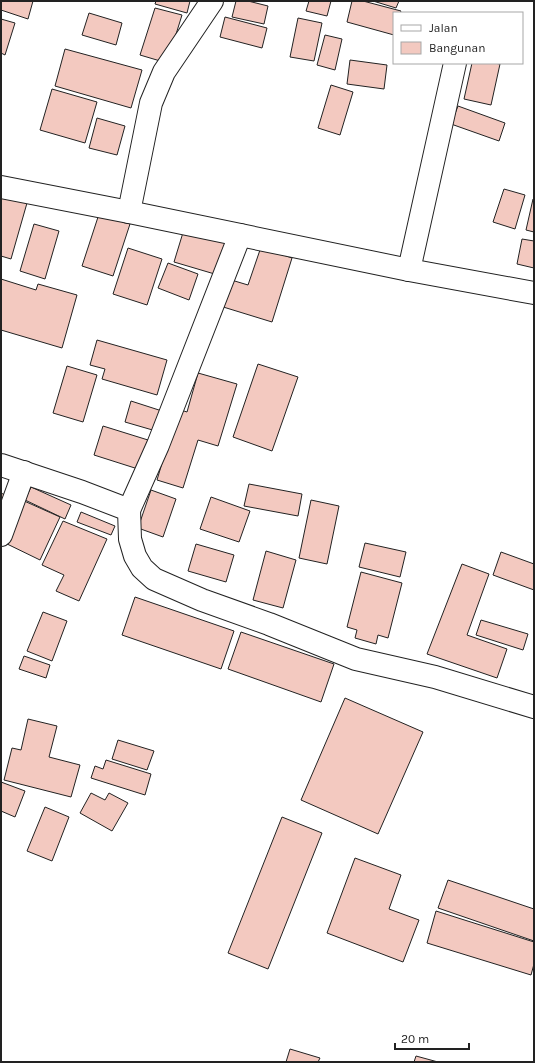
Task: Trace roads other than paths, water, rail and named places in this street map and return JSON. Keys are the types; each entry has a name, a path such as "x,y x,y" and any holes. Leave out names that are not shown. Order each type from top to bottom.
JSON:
{"street":[{"path":"129,212 151,103 164,72 212,1"},
{"path":"409,270 455,64"},
{"path":"1,187 409,270 534,292"},
{"path":"240,235 158,445 129,510 130,539 135,556 142,568 154,579 202,600 269,624 356,659 435,677 534,707"},
{"path":"1,465 129,510"},
{"path":"1,535 24,472"}]}
